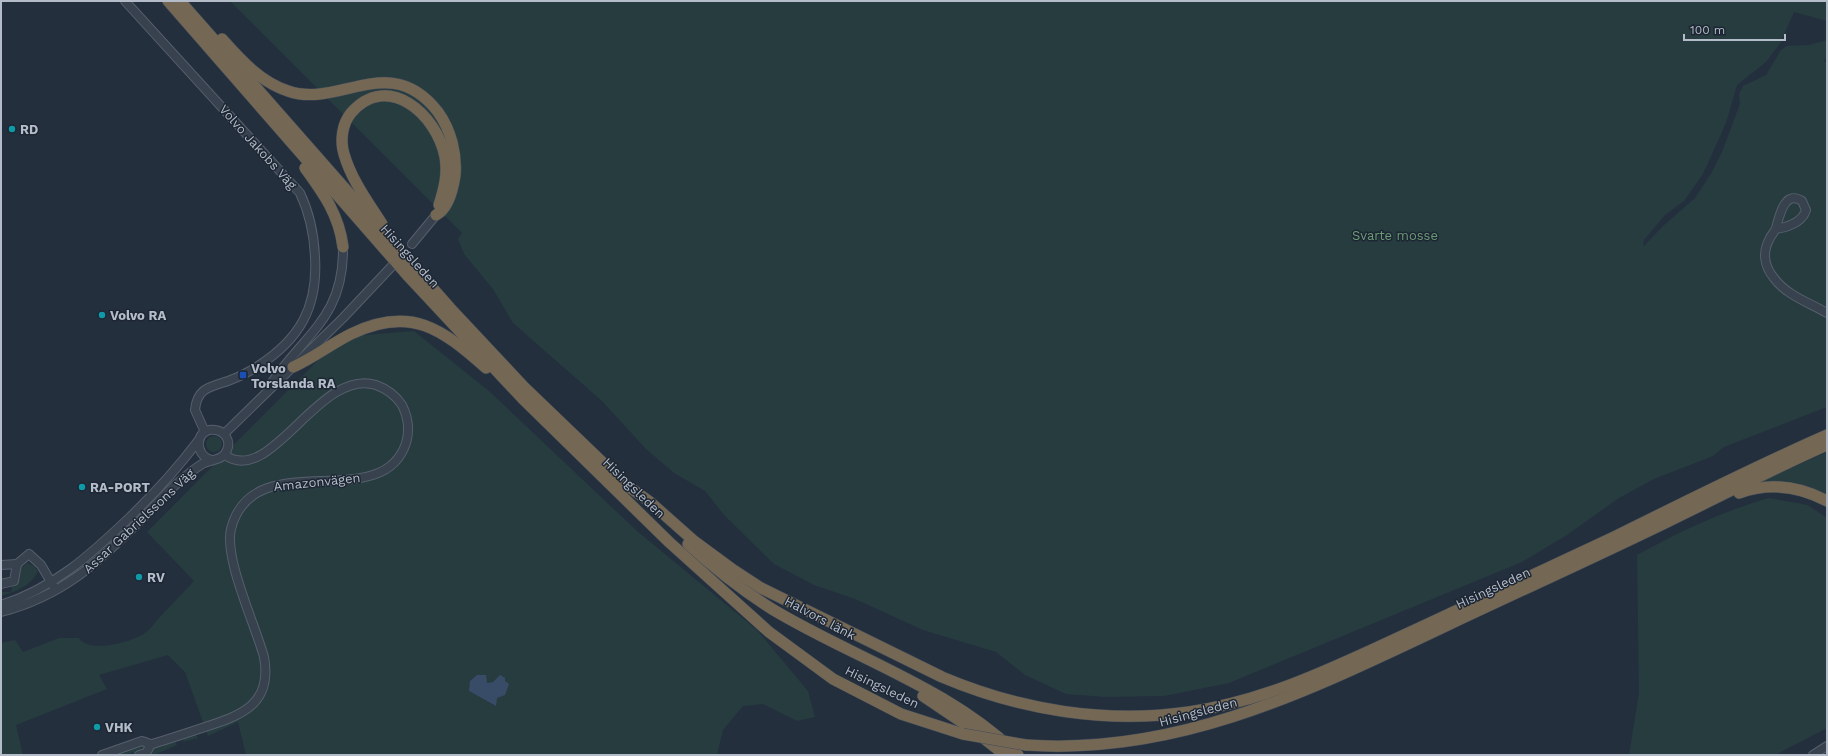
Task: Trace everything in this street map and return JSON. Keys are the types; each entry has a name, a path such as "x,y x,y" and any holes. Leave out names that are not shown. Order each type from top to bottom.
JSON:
{"highway":[{"name":"Hisingsleden","path":"168,1 408,276 576,452 669,542 769,632 833,679 901,714 963,734 1026,745 1087,747 1127,743 1172,735 1259,710 1539,583 1827,445"},
{"name":"Hisingsleden","path":"180,1 394,245 524,387 625,484 650,502 694,541 732,569 756,584 824,620 935,674 993,696 1036,707 1096,715 1125,717 1188,712 1250,699 1324,672 1472,604 1761,465 1827,435"},
{"path":"180,1 189,4 258,75 279,88 300,94 312,94 367,84 387,83 406,88 424,98 443,119 452,142 455,157 454,176 451,191 442,212 436,215"},
{"path":"394,245 353,177 344,153 342,136 344,127 348,117 362,103 376,98 399,99 423,113 435,129 444,151 446,174 436,215"},
{"path":"273,120 277,132 300,160 328,201 340,225 343,247"},
{"path":"293,367 349,335 368,327 393,322 412,322 434,328 446,335 461,346 503,383 511,385"},
{"path":"1761,465 1827,430"},
{"name":"Halvors länk","path":"625,484 634,495 700,556 737,586 772,609 893,671 939,697 988,729 1018,755"},
{"path":"1717,497 1730,496 1751,488 1776,486 1802,490 1827,501"},
{"name":"Halvors länk","path":"669,542 690,554 751,602 801,631 897,681 928,699 972,729 1005,755"}],"street":[{"name":"Volvo Jakobs Väg","path":"125,1 300,193 309,212 315,245 316,275 314,297 310,308 298,328 272,356 243,375 207,388 198,396 195,410 205,432"},
{"path":"412,244 436,215"},
{"path":"1776,229 1767,243 1765,252 1766,264 1771,273 1782,287 1827,313"},
{"path":"261,399 277,374 322,323 336,298 342,272 343,247"},
{"path":"224,434 353,308 393,265"},
{"name":"Amazonvägen","path":"149,746 240,715 255,701 263,687 265,673 264,657 230,551 232,528 243,506 255,494 272,486 362,478 382,471 397,460 405,448 408,433 407,418 400,402 388,391 372,384 357,384 342,388 328,397 278,442 262,453 242,461 234,460 225,455"},
{"path":"215,430 224,434 228,444 225,455 212,460 201,454 198,441 205,432 215,430"},
{"name":"Assar Gabrielssons Väg","path":"1,605 16,600 70,571 102,544 163,485 198,441"},
{"name":"Assar Gabrielssons Väg","path":"1,612 41,599 76,579 98,562 179,482 201,465 212,460"},
{"path":"1,565 17,564 29,554 41,565 56,591"},
{"path":"1,584 14,581 17,564"},
{"name":"Amazonvägen","path":"102,755 142,741 148,743 149,746"},
{"name":"Amazonvägen","path":"139,755 148,751 149,746"},
{"path":"1813,755 1827,746"}],"green space":[{"name":"Svarte mosse","path":"230,1 1827,1 1827,21 1794,12 1781,42 1766,62 1737,85 1726,123 1703,174 1684,201 1665,215 1644,240 1643,247 1663,226 1695,198 1712,172 1722,152 1740,104 1739,94 1743,86 1766,75 1781,50 1787,46 1809,45 1827,40 1827,56 1824,61 1827,63 1827,407 1724,447 1713,456 1654,479 1619,498 1567,535 1522,562 1229,683 1164,696 1105,697 1066,694 1025,675 996,652 923,630 855,599 814,585 774,564 725,516 705,491 674,473 646,449 602,401 513,323 493,289 464,254 458,239 462,233"},
{"path":"414,331 489,391 637,531 757,630 808,691 815,717 797,721 763,704 743,706 723,730 717,755 246,755 238,722 208,736 185,672 168,655 99,675 107,689 16,725 23,755 1,755 1,643 15,640 23,652 59,638 79,638 84,643 101,646 131,640 147,631 194,581 147,532 341,337","holes":["486,675 486,683 493,682 496,706 469,691"]},
{"path":"214,436 220,438 222,444 220,450 214,452 208,450 206,444 208,438"},
{"path":"1827,452 1827,496 1809,488 1800,486 1752,485"},
{"path":"1768,498 1808,505 1827,518 1827,728 1775,755 1629,755 1639,693 1637,555 1701,523"},
{"path":"27,563 34,566 38,571 32,581 13,592 1,596 1,592 11,592 12,586 18,584 20,569"},
{"path":"195,734 198,738 183,742 184,738"},
{"path":"175,741 177,745 154,755 149,755 155,747"},
{"path":"143,745 145,747 144,749 126,755 113,755"}],"water":[{"path":"477,675 486,675 487,683 493,682 500,675 505,678 505,681 509,684 505,695 497,698 496,706 469,691 470,681"}],"place":[{"name":"RD","path":"12,129"},
{"name":"Volvo RA","path":"102,315"},
{"name":"Volvo Torslanda RA","path":"243,375"},
{"name":"RA-PORT","path":"82,487"},
{"name":"RV","path":"139,577"},
{"name":"VHK","path":"97,727"}]}
